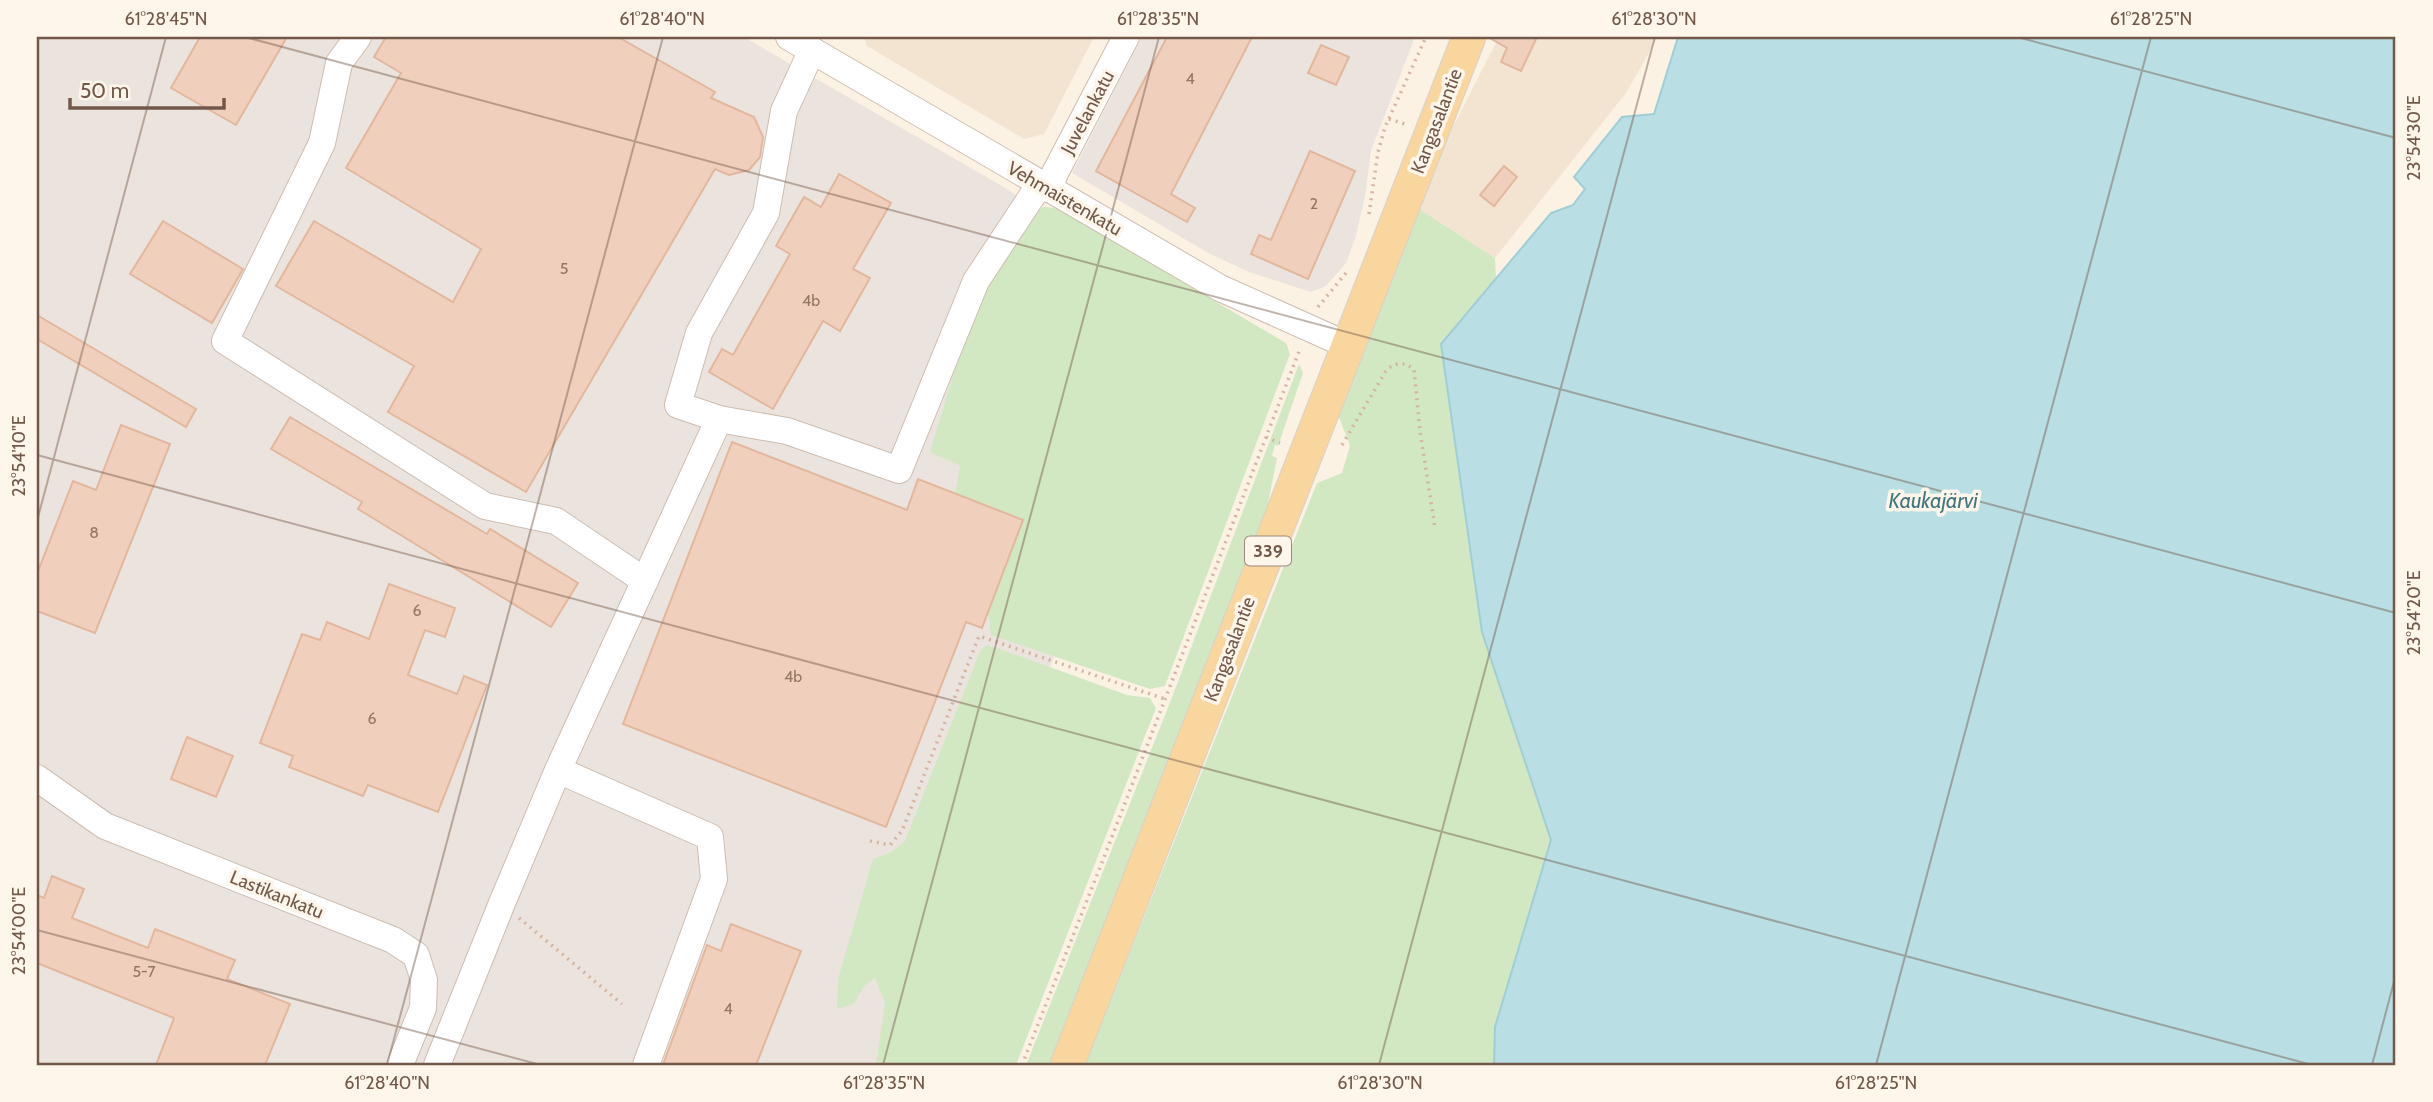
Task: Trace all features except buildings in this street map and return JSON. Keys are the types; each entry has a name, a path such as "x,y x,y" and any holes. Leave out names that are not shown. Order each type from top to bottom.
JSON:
{"main road":[{"name":"Kangasalantie","path":"1067,1065 1469,37"}],"street":[{"path":"358,37 339,63 322,143 225,341 485,506 556,521 645,581"},
{"name":"Juvelankatu","path":"719,419 787,431 899,470 976,281 1055,173 1126,37"},
{"path":"437,1065 558,770 719,419 678,405 699,333 766,213 784,111 817,46"},
{"name":"Vehmaistenkatu","path":"817,46 1045,186 1220,288 1347,345"},
{"path":"558,770 710,836 715,879 646,1065"},
{"name":"Lastikankatu","path":"37,778 105,826 393,940 416,955 424,980 423,1008 400,1065"}],"path":[{"path":"1369,218 1378,152 1388,119 1426,37"},
{"path":"1388,119 1405,124 1408,132"},
{"path":"1022,1065 1296,357 1320,303 1335,290 1351,265"},
{"path":"1342,445 1387,369 1395,363 1405,363 1414,369 1420,431 1435,528"},
{"path":"1265,437 1280,443"},
{"path":"870,841 890,845 902,831 979,636 1165,699"},
{"path":"502,904 622,1004"}],"shaded area":[{"path":"37,37 744,37 1002,186 1117,259 1157,393 895,1065 37,1065"},
{"path":"864,37 1094,37 1044,134 1024,139 867,46"},
{"path":"1142,37 1415,37 1371,151 1365,197 1355,239 1346,263 1326,286 1311,292 1249,272 1210,254 1072,173"},
{"path":"1499,37 1658,37 1626,93 1495,258 1413,205"}],"green space":[{"path":"1413,205 1495,258 1496,278 1441,344 1482,632 1551,840 1495,1027 1494,1065 1085,1065 1317,483 1342,473 1350,446 1337,412"},
{"path":"1043,207 1057,208 1286,343 1290,354 1165,686 1150,689 991,635 988,613 1023,520 955,494 960,466 930,452 960,354 985,290 1020,232"},
{"path":"1299,364 1303,373 1278,446 1275,445 1272,456 1277,458 1267,508 1051,1065 1026,1065 1171,700"},
{"path":"986,645 1127,695 1150,698 1156,708 1016,1065 876,1065 885,1003 875,978 864,986 854,1004 837,1009 838,979 873,859 891,852 905,841 980,651"}],"water":[{"name":"Kaukajärvi","path":"1678,37 2396,37 2396,1065 1494,1065 1495,1027 1551,840 1482,632 1441,344 1551,213 1573,205 1585,189 1574,177 1622,117 1654,114"}]}
